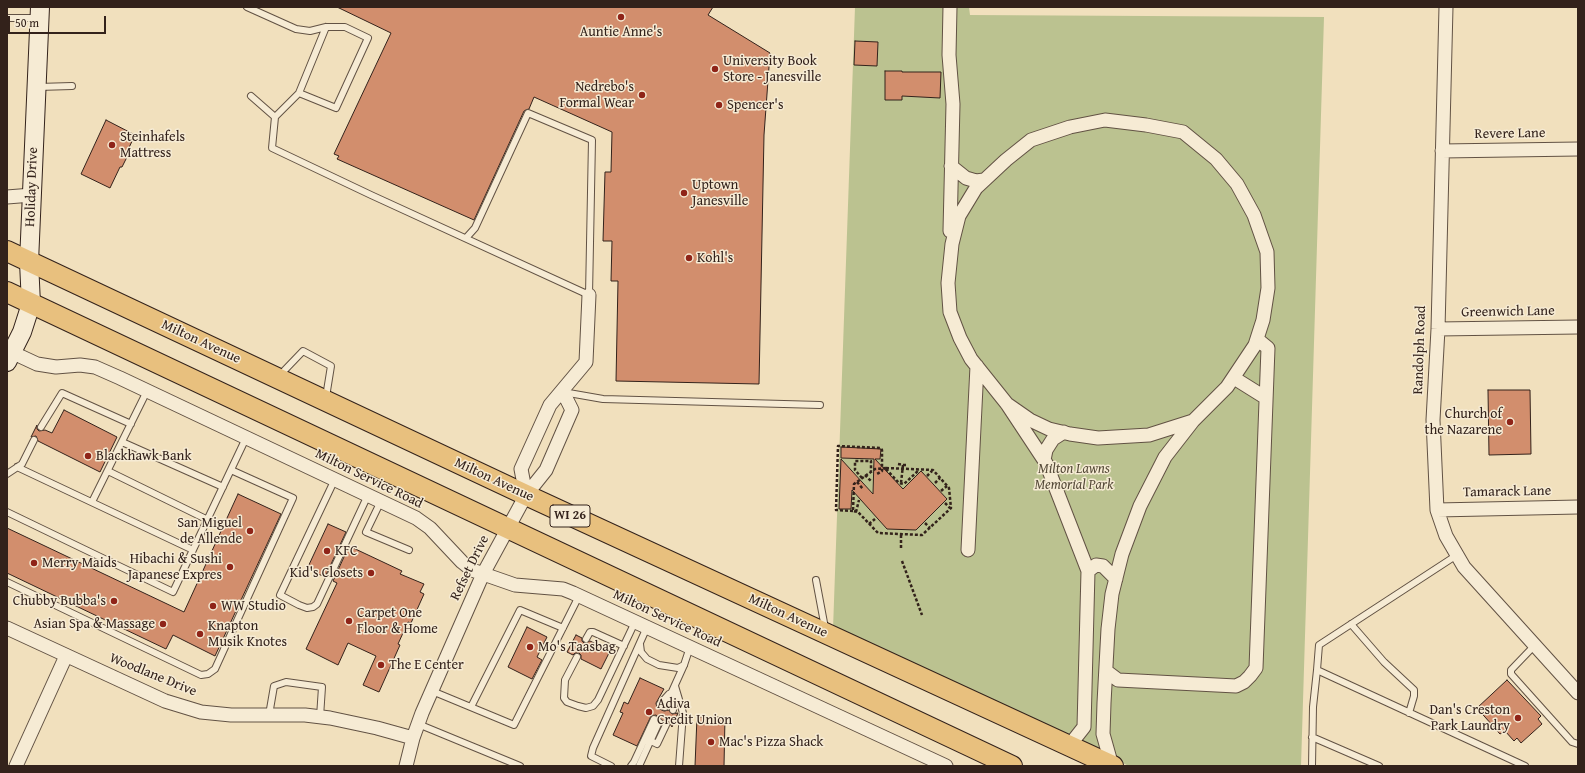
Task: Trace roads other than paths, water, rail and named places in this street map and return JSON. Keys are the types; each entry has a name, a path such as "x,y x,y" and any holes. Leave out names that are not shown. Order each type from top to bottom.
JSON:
{"main road":[{"name":"Milton Avenue","path":"7,251 526,495 1108,765"},
{"name":"WI 26","path":"7,292 1012,766"}],"street":[{"path":"950,7 949,55 953,104 950,260"},
{"name":"Randolph Road","path":"1446,7 1438,329 1433,420 1437,510 1446,536 1464,567 1578,693"},
{"name":"Holiday Drive","path":"8,355 22,332 31,304 29,262 40,13"},
{"path":"1069,746 1084,727 1088,571 1044,460 1008,404 971,359 960,338 950,312 948,283 952,244 959,216 976,188 1031,140 1070,127 1105,120 1146,125 1183,132 1216,159 1237,184 1254,215 1267,252 1268,288 1263,320 1255,345 1228,387 1193,421 1165,456 1140,506 1122,554 1116,579 1108,629 1103,734 1108,765"},
{"name":"Revere Lane","path":"1442,151 1578,149"},
{"path":"952,166 966,178 976,181 984,180"},
{"path":"7,196 32,195"},
{"path":"526,495 521,469 550,405 563,392 586,362 589,295"},
{"name":"Greenwich Lane","path":"1438,329 1578,327"},
{"path":"1106,671 1118,680 1236,686 1244,682 1256,668 1268,348 1257,339"},
{"name":"Milton Service Road","path":"8,355 37,364 56,367 80,365 95,367 416,518 430,528 462,562 472,570 515,585 563,589 946,766"},
{"path":"968,550 977,366"},
{"path":"1234,378 1266,398"},
{"name":"Refset Drive","path":"406,766 418,724 483,574 526,495 546,470 572,410 563,392"},
{"path":"1008,404 1030,420 1049,428 1098,438 1149,435 1193,421"},
{"path":"1044,460 1046,450 1053,439 1064,432"},
{"name":"Tamarack Lane","path":"1437,510 1578,507"},
{"path":"1088,571 1096,565 1103,566 1116,579"},
{"name":"Woodlane Drive","path":"7,628 165,701 201,712 231,716 320,717 354,723 413,738"},
{"path":"16,766 66,656"},
{"path":"1104,703 1118,680"}],"lane":[{"path":"247,7 296,29 310,31 326,27 345,27 368,38 336,108 325,105 299,93"},
{"path":"7,18 40,13"},
{"path":"326,27 299,93 275,117 272,148 372,195 589,295 592,140 528,113 475,228 466,238"},
{"path":"37,87 72,86"},
{"path":"251,96 275,117"},
{"path":"277,378 303,351 331,366 325,401"},
{"path":"92,502 147,391"},
{"path":"40,427 62,392 131,424"},
{"path":"563,392 603,399 820,405"},
{"path":"7,512 173,592 246,438"},
{"path":"7,474 22,464 34,440"},
{"path":"122,442 224,487"},
{"path":"17,467 193,550"},
{"path":"7,582 201,675 208,674 215,669 293,498 232,470"},
{"path":"108,471 208,520"},
{"path":"335,479 280,595 299,605 307,608 313,607 317,604 368,495"},
{"path":"381,501 366,532 409,550"},
{"path":"1312,766 1313,702 1319,645 1457,555"},
{"path":"816,580 826,634"},
{"path":"432,691 514,725 579,596"},
{"path":"471,707 520,610 564,628"},
{"path":"1351,624 1384,662 1414,690 1414,696 1409,713"},
{"path":"641,625 641,652 647,659 659,665 678,668 684,665"},
{"path":"576,657 565,680 564,698 567,702 586,708 593,706 598,700 624,646 641,625"},
{"path":"586,639 590,632 593,632 624,646"},
{"path":"610,766 592,756 593,748 640,644"},
{"path":"1535,645 1511,670 1511,674 1572,742 1578,744"},
{"path":"663,706 675,686 690,647"},
{"path":"1317,670 1525,766"},
{"path":"269,716 274,686 286,682 322,687 320,717"},
{"path":"673,710 675,686"},
{"path":"675,686 683,713 679,766"},
{"path":"631,766 656,720 651,741 639,766"},
{"path":"418,724 520,766"},
{"path":"651,741 657,744 666,725"},
{"path":"1312,737 1379,766"}],"place":[{"name":"Auntie Anne's","path":"621,17"},
{"name":"University Book Store - Janesville","path":"715,69"},
{"name":"Nedrebo's Formal Wear","path":"642,95"},
{"name":"Spencer's","path":"719,105"},
{"name":"Steinhafels Mattress","path":"112,145"},
{"name":"Uptown Janesville","path":"684,193"},
{"name":"Kohl's","path":"689,258"},
{"name":"Church of the Nazarene","path":"1510,422"},
{"name":"Blackhawk Bank","path":"88,456"},
{"name":"San Miguel de Allende","path":"250,531"},
{"name":"KFC","path":"327,551"},
{"name":"Merry Maids","path":"34,563"},
{"name":"Hibachi & Sushi Japanese Expres","path":"230,567"},
{"name":"Kid's Closets","path":"371,573"},
{"name":"Chubby Bubba's","path":"114,601"},
{"name":"WW Studio","path":"213,606"},
{"name":"Carpet One Floor & Home","path":"349,621"},
{"name":"Asian Spa & Massage","path":"163,624"},
{"name":"Knapton Musik Knotes","path":"200,634"},
{"name":"Mo's Taasbag","path":"530,647"},
{"name":"The E Center","path":"381,665"},
{"name":"Adiva Credit Union","path":"649,712"},
{"name":"Dan's Creston Park Laundry","path":"1518,718"},
{"name":"Mac's Pizza Shack","path":"711,742"}],"park label":[{"name":"Milton Lawns Memorial Park","path":"1074,478"}]}
